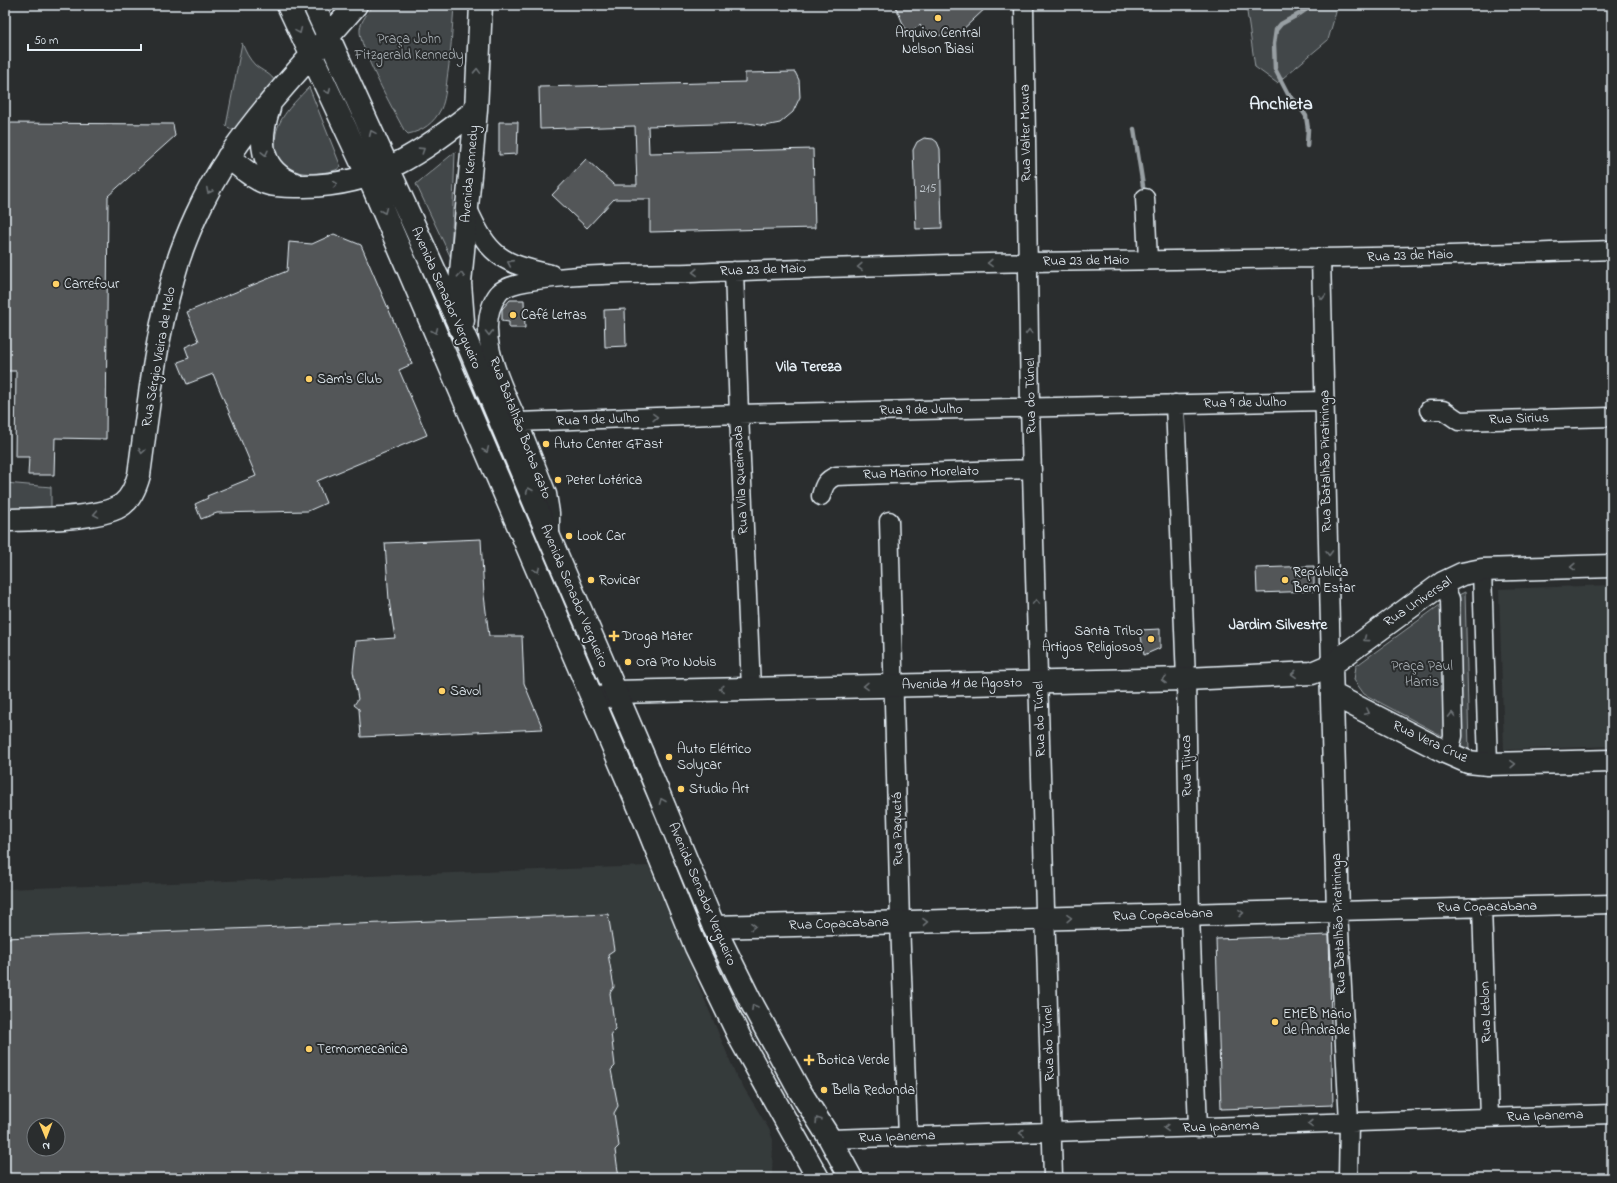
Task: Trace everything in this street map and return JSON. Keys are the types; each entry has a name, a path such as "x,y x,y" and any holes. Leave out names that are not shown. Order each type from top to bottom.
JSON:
{"main road":[{"name":"Avenida Senador Vergueiro","path":"288,5 311,56 378,172 467,342 642,753 714,928 750,1000 798,1088 830,1139 851,1178"},
{"name":"Avenida Senador Vergueiro","path":"314,5 329,37 378,172 594,702 710,978 742,1042 818,1178"},
{"path":"329,37 356,5"},
{"path":"470,5 480,15"},
{"name":"Avenida Kennedy","path":"467,342 462,316 460,283 476,110 480,15"},
{"name":"Rua Sérgio Vieira de Melo","path":"5,520 97,514 122,505 132,493 139,475 159,339 173,278 202,204 228,157 272,101 329,37"},
{"path":"272,101 264,128 263,144 266,158 271,168 280,177 301,186"},
{"path":"228,157 256,178 274,184 301,186 343,183 378,172 411,157 432,144 476,110"},
{"name":"Rua Universal","path":"1331,665 1443,583 1462,574 1482,570 1612,566"},
{"path":"1331,665 1332,694"},
{"name":"Avenida 11 de Agosto","path":"594,702 615,692 1186,679 1312,673 1331,665"},
{"name":"Rua Vera Cruz","path":"1332,694 1445,752 1468,762 1488,764 1612,761"},
{"name":"Rua Batalhão Piratininga","path":"1332,694 1338,911"},
{"name":"Rua Copacabana","path":"714,928 1338,911"}],"street":[{"name":"Rua Valter Moura","path":"1024,5 1028,262"},
{"path":"1145,198 1148,260"},
{"name":"Rua 23 de Maio","path":"467,208 482,238 497,255 507,262 521,267 561,277"},
{"name":"Rua 23 de Maio","path":"497,296 504,288 512,285 561,277 1028,262 1321,258 1612,250"},
{"name":"Rua Batalhão Piratininga","path":"1321,258 1331,665"},
{"name":"Rua do Túnel","path":"1028,262 1030,407 1046,919 1052,1177"},
{"name":"Rua Vila Queimada","path":"734,271 738,414 751,688"},
{"name":"Rua Batalhão Borba Gato","path":"497,296 490,313 488,332 490,346 498,376 547,494 550,513 550,539"},
{"name":"Rua 9 de Julho","path":"518,422 738,414 1325,401"},
{"name":"Rua Tijuca","path":"1175,404 1186,679 1190,915 1198,1128"},
{"name":"Rua Sirius","path":"1429,410 1443,410 1459,421 1612,417"},
{"name":"Rua Marino Morelato","path":"821,496 824,484 828,479 836,476 1032,469"},
{"name":"Rua Paquetá","path":"889,521 900,922 908,1136"},
{"path":"1482,570 1488,764"},
{"path":"1443,583 1450,599 1453,736 1451,744 1445,752"},
{"name":"Rua Copacabana","path":"1338,911 1612,904"},
{"name":"Rua Leblon","path":"1482,907 1489,1118"},
{"name":"Rua Batalhão Piratininga","path":"1338,911 1349,1122 1348,1178"},
{"name":"Rua Ipanema","path":"830,1139 1612,1114"}],"shaded area":[{"path":"1612,585 1612,746 1504,750 1499,589"},
{"name":"Termomecanica","path":"649,866 736,1075 769,1129 773,1140 772,1178 5,1178 5,889"}],"green space":[{"name":"Praça John Fitzgerald Kennedy","path":"374,5 454,6 450,61 442,106 438,114 428,126 413,133 408,134 404,130 370,64 361,38 360,29 362,22"},
{"path":"1246,5 1338,5 1328,40 1277,83 1255,67"},
{"path":"242,43 247,55 253,63 269,75 276,83 238,129 229,129 226,126"},
{"path":"309,87 341,167 333,171 308,173 292,170 285,166 276,153 276,134 281,121 289,109"},
{"path":"455,152 451,258 416,184"},
{"path":"5,483 51,487 51,509 5,511"},
{"name":"Praça Paul Harris","path":"1465,592 1469,750 1364,694 1354,680 1356,666 1444,602"}],"building":[{"name":"Arquivo Central Nelson Biasi","path":"895,5 989,5 958,34 928,36 920,25 908,33"},
{"path":"795,72 799,80 800,97 793,112 780,123 765,126 748,123 648,126 649,153 813,149 815,228 650,232 650,199 614,199 587,228 552,195 586,159 614,185 637,185 635,126 540,129 539,87 745,82 745,73"},
{"path":"499,122 518,122 517,154 499,155"},
{"name":"Carrefour","path":"5,123 173,124 175,136 108,196 106,439 55,438 54,475 28,475 29,457 15,457 16,371 5,371"},
{"path":"924,138 933,139 937,142 940,149 942,228 916,229 913,150 917,142"},
{"name":"Sam's Club","path":"334,234 361,245 412,364 399,370 427,435 317,481 326,503 308,511 217,513 201,519 195,504 208,498 207,496 256,476 213,374 187,384 178,362 189,358 185,347 199,341 187,312 287,271 289,242 312,244"},
{"name":"Café Letras","path":"510,300 524,300 525,328 509,328 509,322 502,321 502,309"},
{"path":"625,309 626,346 605,347 604,310"},
{"name":"Savol","path":"481,539 484,595 489,636 522,636 524,683 543,729 361,737 359,709 354,705 358,699 353,671 356,641 395,638 389,600 385,543"},
{"name":"República Bem Estar","path":"1314,566 1314,591 1257,593 1256,568"},
{"name":"Santa Tribo Artigos Religiosos","path":"1160,629 1160,648 1144,655 1140,630"},
{"name":"Termomecanica","path":"608,914 614,950 608,954 614,987 610,993 615,1029 611,1033 615,1066 611,1070 618,1106 614,1113 619,1146 615,1150 619,1178 5,1178 5,938"},
{"name":"EMEB Mario de Andrade","path":"1329,935 1333,1105 1221,1109 1216,939"}],"waterway":[{"path":"1307,146 1308,129 1306,116 1298,104 1288,94 1275,69 1274,44 1276,30 1281,24 1313,5"},
{"path":"1134,129 1143,186"}],"place":[{"name":"Arquivo Central Nelson Biasi","path":"938,18"},
{"name":"Carrefour","path":"56,284"},
{"name":"Café Letras","path":"513,315"},
{"name":"Sam's Club","path":"309,379"},
{"name":"Auto Center GFast","path":"546,444"},
{"name":"Peter Lotérica","path":"558,480"},
{"name":"Look Car","path":"569,536"},
{"name":"Rovicar","path":"591,580"},
{"name":"República Bem Estar","path":"1285,580"},
{"name":"Droga Mater","path":"614,636"},
{"name":"Santa Tribo Artigos Religiosos","path":"1151,639"},
{"name":"Ora Pro Nobis","path":"628,662"},
{"name":"Savol","path":"442,691"},
{"name":"Auto Elétrico Solycar","path":"669,757"},
{"name":"Studio Art","path":"681,789"},
{"name":"EMEB Mario de Andrade","path":"1275,1022"},
{"name":"Termomecanica","path":"309,1049"},
{"name":"Botica Verde","path":"809,1060"},
{"name":"Bella Redonda","path":"824,1090"}],"district":[{"name":"Anchieta","path":"1281,105"},
{"name":"Vila Tereza","path":"809,367"},
{"name":"Jardim Silvestre","path":"1278,625"}]}
